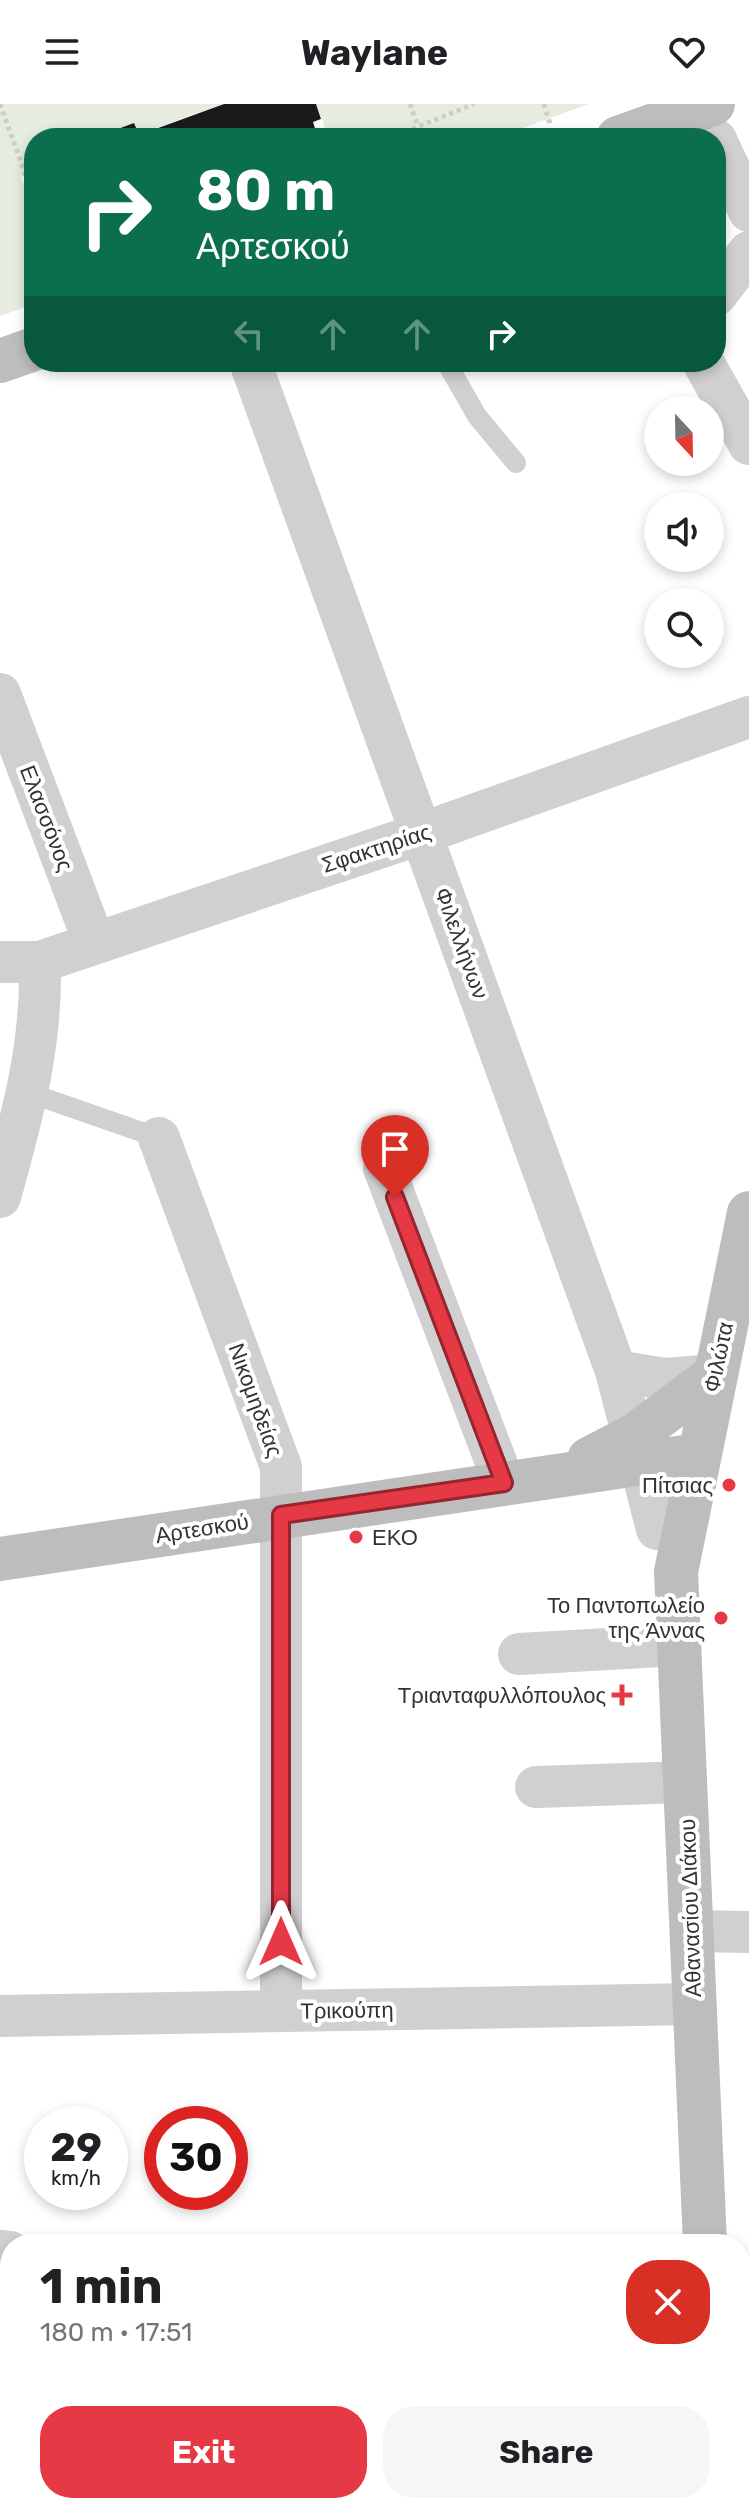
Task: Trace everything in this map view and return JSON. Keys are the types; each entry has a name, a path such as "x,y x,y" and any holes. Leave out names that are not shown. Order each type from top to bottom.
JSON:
{"street":[{"path":"639,123 712,122"},
{"path":"726,156 749,211"},
{"path":"726,282 749,252"},
{"path":"0,361 24,353"},
{"name":"Φιλελλήνων","path":"254,372 616,1371 657,1529"},
{"path":"709,372 749,444"},
{"name":"Ελασσόνος","path":"0,694 94,942"},
{"name":"Σφακτηρίας","path":"20,962 94,942 423,833 749,717"},
{"path":"0,1197 27,1092 41,1016 20,962"},
{"name":"Νικομηδείας","path":"159,1138 281,1467 281,2011"},
{"path":"384,1168 504,1483"},
{"name":"Φιλώτα","path":"698,1455 729,1354 749,1213"},
{"path":"616,1371 665,1379 729,1354"},
{"name":"Αρτεσκού","path":"637,1449 729,1354"},
{"name":"Αρτεσκού","path":"0,1559 547,1478 637,1449 698,1455"},
{"path":"657,1529 663,1490 698,1455"},
{"name":"Αθανασίου Διάκου","path":"698,1455 676,1572 705,2234"},
{"name":"Αθανασίου Διάκου","path":"657,1529 676,1572"},
{"path":"519,1654 679,1645"},
{"path":"536,1787 685,1782"},
{"path":"691,1931 749,1932"},
{"name":"Τρικούπη","path":"0,2016 694,2004"}],"lane":[{"path":"452,372 477,416 516,463"},
{"path":"27,1092 159,1138"}],"path":[{"path":"0,104 24,170"},
{"path":"410,104 418,126"},
{"path":"413,128 474,104"},
{"path":"544,104 551,127"}],"shaded area":[{"path":"0,104 223,104 156,128 24,128 24,176 21,177 24,185 24,308 0,316"},
{"path":"316,104 589,104 523,128 325,128"}],"building":[{"path":"224,104 316,104 321,119 313,122 315,128 158,128"}],"place":[{"name":"Πίτσιας","path":"729,1485"},
{"name":"ΕΚΟ","path":"356,1537"},
{"name":"Το Παντοπωλείο της Άννας","path":"721,1618"},
{"name":"Τριανταφυλλόπουλος","path":"622,1695"}],"route":[{"path":"281,1942 281,1515 504,1483 395,1197"}]}
